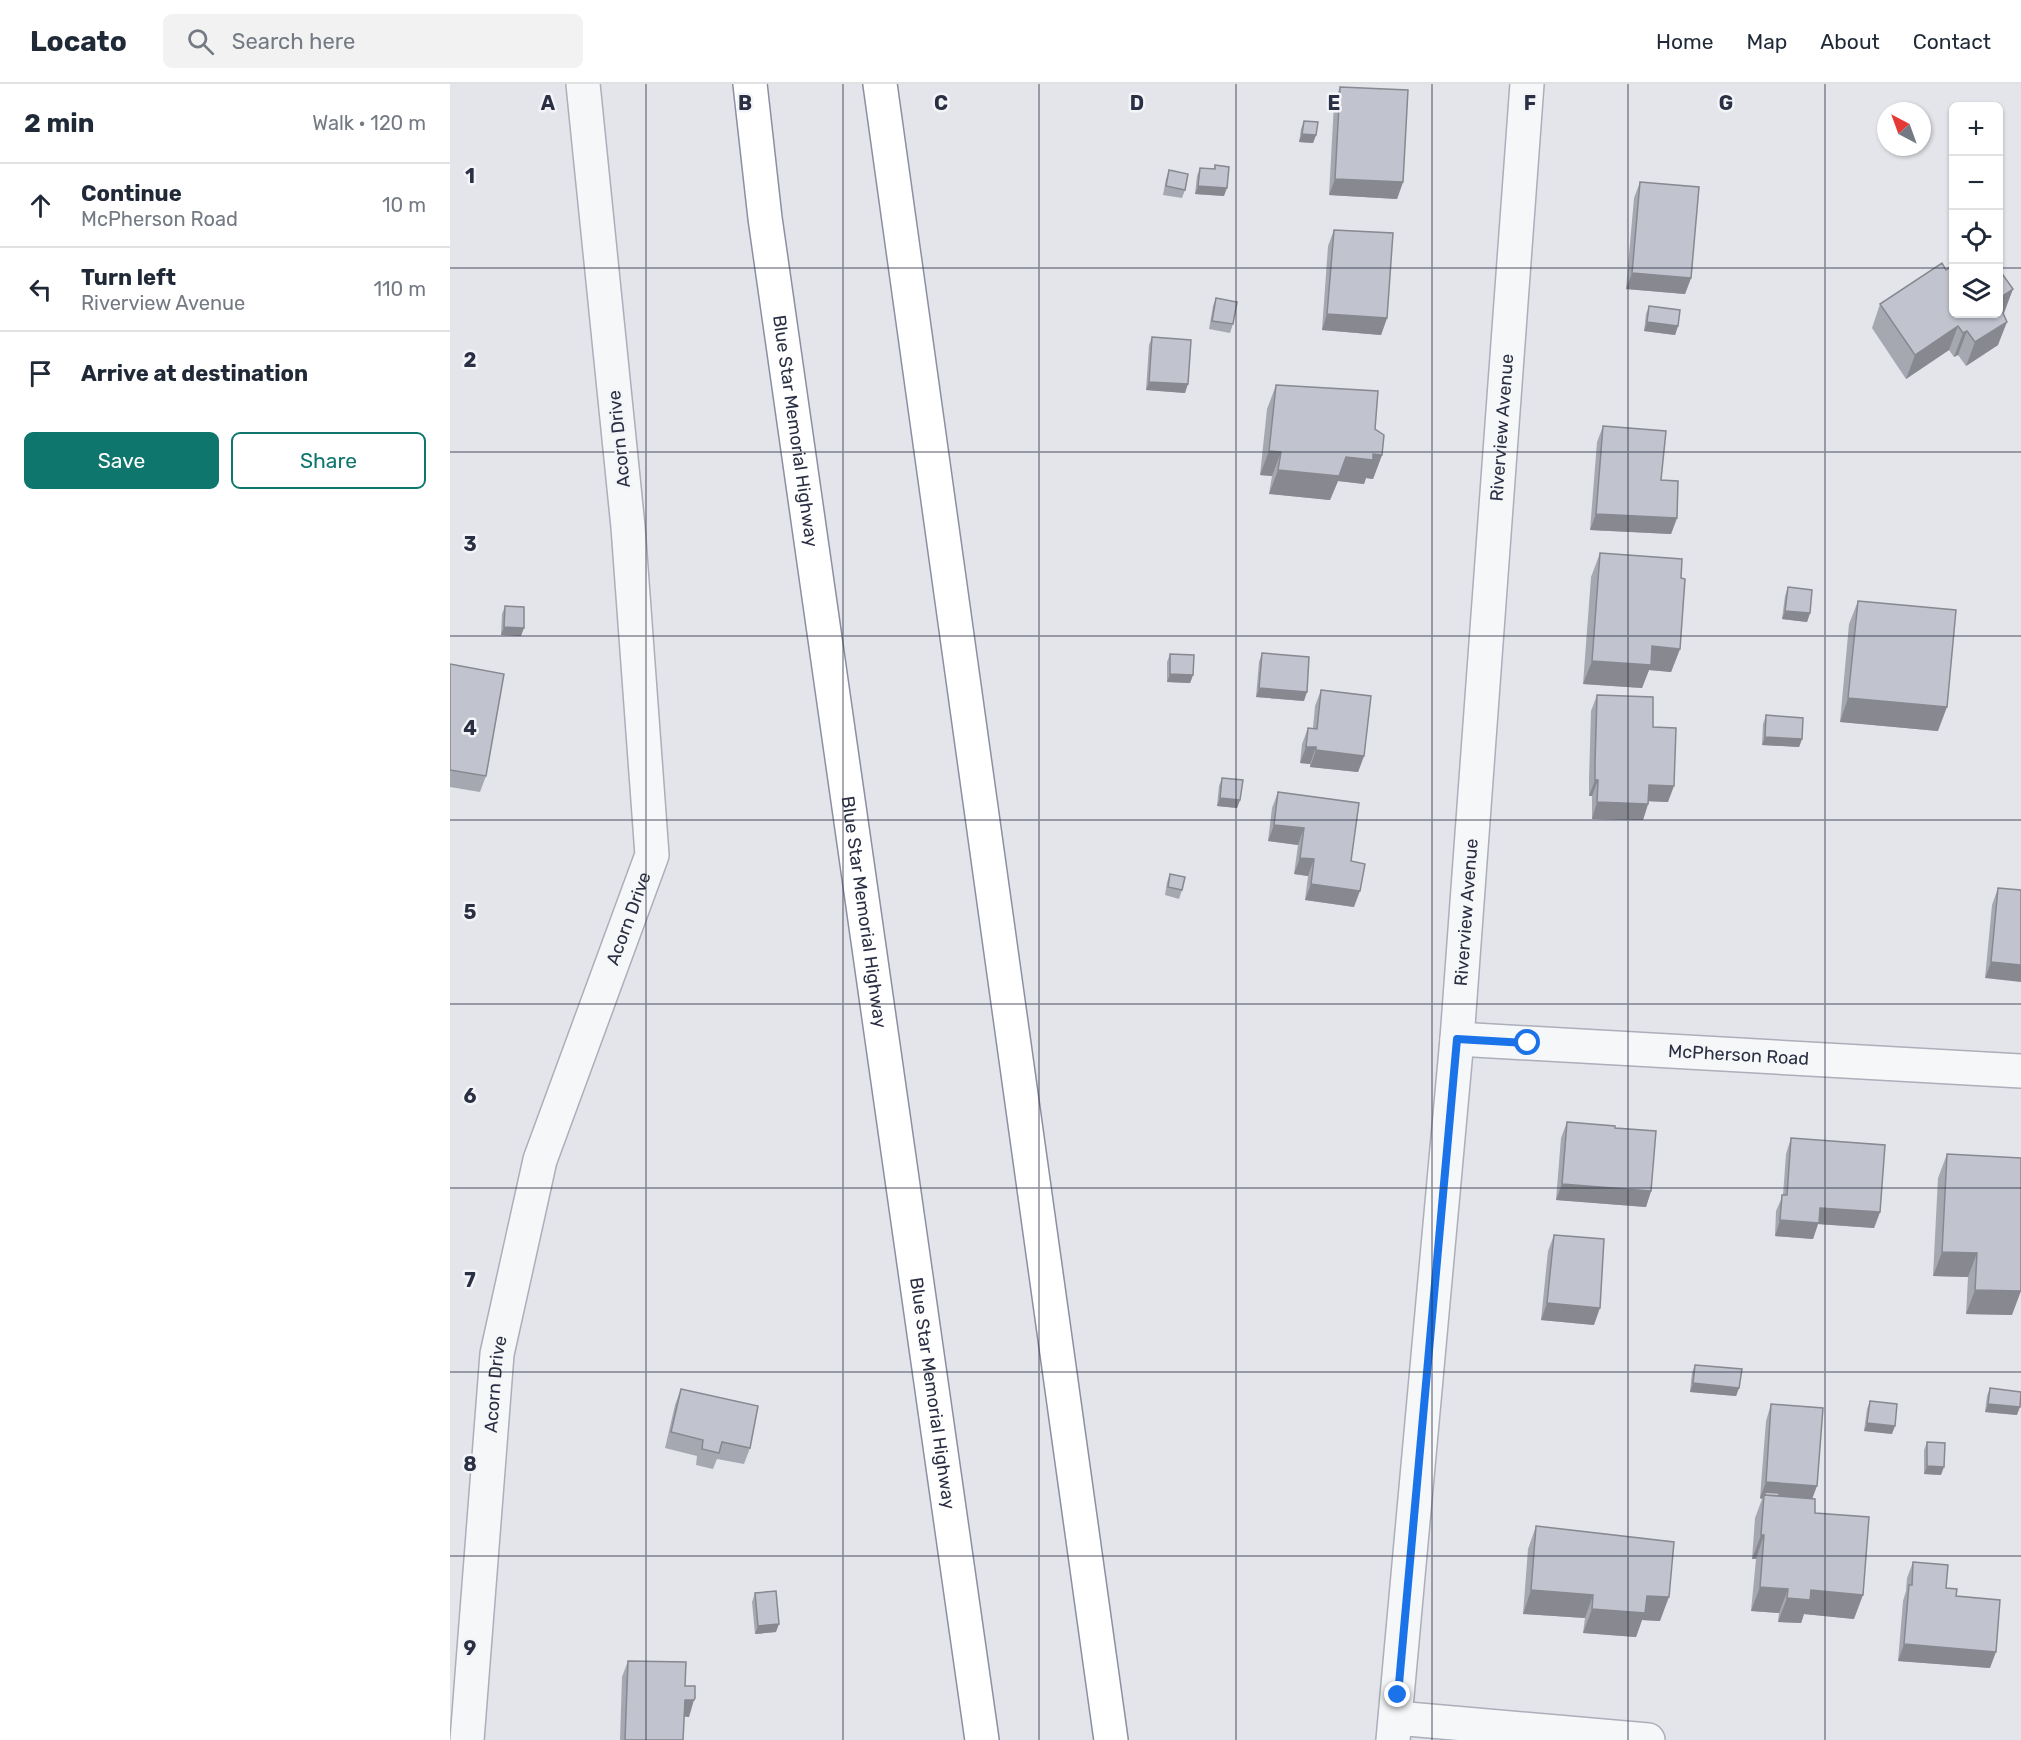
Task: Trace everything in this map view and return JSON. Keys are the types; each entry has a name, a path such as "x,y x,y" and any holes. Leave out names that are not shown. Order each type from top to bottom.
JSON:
{"highway":[{"name":"Blue Star Memorial Highway","path":"750,84 765,218 982,1740"},
{"path":"880,84 1111,1740"}],"street":[{"name":"Acorn Drive","path":"467,1740 497,1354 540,1160 652,855 628,527 583,84"},
{"name":"Riverview Avenue","path":"1395,1729 1457,1039 1527,84"},
{"name":"McPherson Road","path":"1457,1039 2021,1071"},
{"path":"1395,1729 1648,1740"}],"building":[{"path":"1340,87 1408,90 1403,182 1335,179"},
{"path":"1304,121 1318,122 1316,135 1302,134"},
{"path":"1215,165 1229,167 1227,188 1198,186 1200,168 1215,169"},
{"path":"1169,170 1188,174 1185,190 1166,186"},
{"path":"1640,182 1699,187 1691,278 1632,273"},
{"path":"1334,230 1393,233 1387,318 1327,314"},
{"path":"1942,263 1946,270 1949,268 1949,318 2003,318 2003,313 2007,322 1975,342 1967,331 1963,333 1958,326 1915,355 1880,304"},
{"path":"2003,275 2013,289 2003,296"},
{"path":"1216,298 1237,302 1233,324 1212,321"},
{"path":"1649,306 1680,310 1678,326 1647,322"},
{"path":"1152,337 1191,340 1188,384 1149,382"},
{"path":"1276,385 1378,391 1375,429 1384,435 1382,455 1373,454 1373,460 1346,457 1339,476 1278,470 1281,452 1269,451"},
{"path":"1603,426 1666,431 1661,480 1678,481 1677,518 1596,514"},
{"path":"1600,553 1682,559 1681,578 1685,579 1680,649 1652,646 1651,665 1592,661"},
{"path":"1788,587 1812,590 1810,613 1785,611"},
{"path":"1858,601 1956,610 1947,707 1848,698"},
{"path":"505,606 524,607 524,628 504,627"},
{"path":"1262,653 1309,657 1307,692 1259,688"},
{"path":"1170,654 1194,655 1193,675 1170,674"},
{"path":"450,664 504,674 486,776 450,770"},
{"path":"1321,690 1371,696 1364,756 1306,747 1308,728 1317,729"},
{"path":"1597,695 1653,697 1653,727 1676,728 1674,786 1649,785 1648,804 1597,802 1598,780 1595,780 1595,763"},
{"path":"1766,715 1803,718 1802,739 1765,737"},
{"path":"1222,778 1243,780 1240,800 1220,798"},
{"path":"1278,792 1359,803 1351,861 1365,864 1360,891 1311,884 1314,859 1300,858 1304,828 1274,825"},
{"path":"1170,874 1185,877 1182,890 1168,887"},
{"path":"1998,888 2021,890 2021,965 1991,962"},
{"path":"1567,1122 1656,1131 1651,1191 1562,1184"},
{"path":"1791,1138 1885,1145 1880,1212 1820,1208 1819,1223 1780,1220 1782,1195 1787,1195"},
{"path":"1947,1154 2021,1158 2021,1291 1975,1290 1977,1253 1942,1252"},
{"path":"1554,1235 1604,1239 1600,1308 1547,1303"},
{"path":"1695,1365 1742,1369 1739,1388 1693,1383"},
{"path":"1990,1388 2021,1392 2020,1407 1988,1404"},
{"path":"681,1389 758,1406 750,1448 722,1442 719,1453 702,1449 703,1440 671,1432"},
{"path":"1870,1401 1897,1404 1895,1426 1867,1423"},
{"path":"1771,1404 1823,1408 1817,1486 1766,1482"},
{"path":"1927,1442 1945,1443 1944,1467 1927,1466"},
{"path":"1765,1492 1779,1493 1779,1496 1765,1495"},
{"path":"1764,1495 1815,1499 1815,1513 1869,1517 1863,1595 1811,1590 1810,1600 1787,1598 1788,1589 1760,1587"},
{"path":"1536,1526 1674,1542 1669,1597 1647,1596 1645,1613 1592,1609 1593,1595 1531,1590"},
{"path":"1913,1562 1948,1565 1946,1588 1957,1589 1956,1596 2000,1600 1996,1652 1904,1644"},
{"path":"776,1591 779,1624 758,1626 755,1593"},
{"path":"628,1661 686,1662 685,1686 695,1686 695,1698 685,1700 683,1740 625,1740"}],"route":[{"path":"1398,1695 1457,1039 1528,1043"}]}
